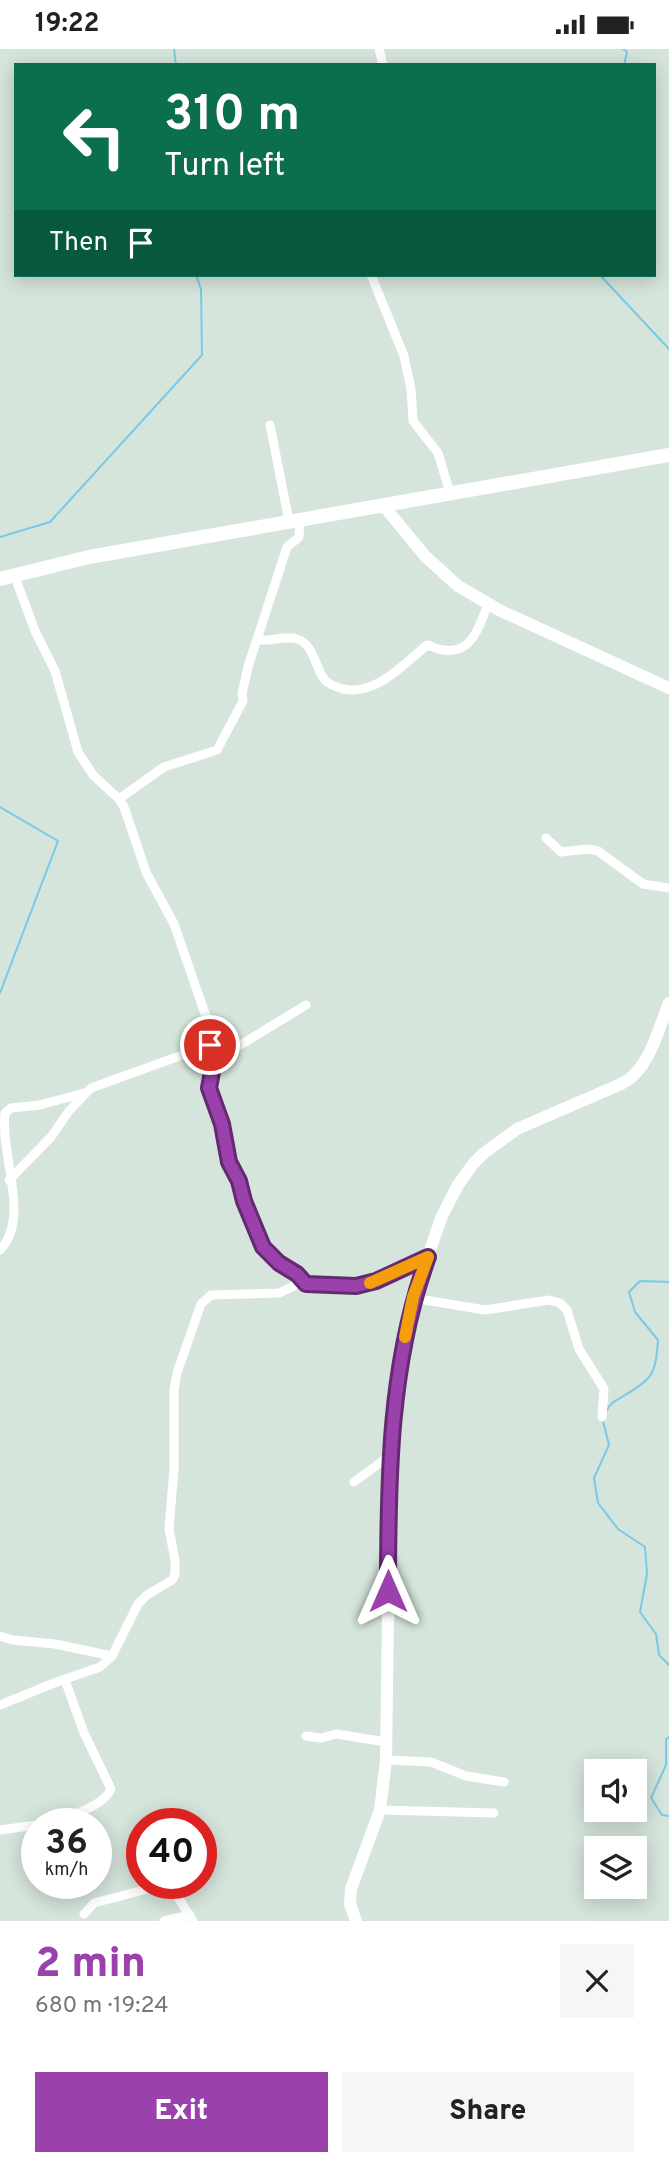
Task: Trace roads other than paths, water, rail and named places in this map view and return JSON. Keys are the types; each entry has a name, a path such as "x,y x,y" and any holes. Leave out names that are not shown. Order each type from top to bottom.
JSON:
{"main road":[{"path":"8,578 89,557 669,455"}],"street":[{"path":"372,277 404,356 411,389 413,421 438,453 450,493"},
{"path":"119,799 164,767 217,750 243,701 248,667 287,547 299,537 270,425"},
{"path":"383,505 425,556 448,579 488,604 669,688"},
{"path":"8,578 55,671 78,752 93,775 124,807 146,872 174,923 210,1028 214,1061 209,1088 222,1124 229,1162 239,1181 263,1247 306,1284"},
{"path":"258,640 297,639 306,646 324,680 349,690 367,689 392,674 427,645 445,651 461,648 475,637 488,604"},
{"path":"546,838 561,852 588,849 598,851 643,884 669,888"},
{"path":"356,1921 350,1904 351,1889 380,1811 386,1760 388,1541 392,1454 399,1370 413,1297 442,1216 458,1185 473,1164 517,1129 632,1077 645,1059 669,1003"},
{"path":"214,1061 306,1005"},
{"path":"0,1250 11,1233 9,1180 1,1143 1,1128 6,1111 86,1092 100,1083 210,1045"},
{"path":"9,1180 51,1137 86,1092"},
{"path":"0,1705 100,1667 112,1656 138,1604 175,1575 169,1529 174,1469 174,1390 201,1304 211,1295 279,1293 298,1284 356,1286 376,1281 428,1257"},
{"path":"413,1297 485,1310 549,1300 560,1303 567,1310 579,1349 604,1389 602,1417"},
{"path":"354,1482 392,1454"},
{"path":"0,1636 112,1656"},
{"path":"65,1680 83,1733 111,1790 107,1796 86,1808"},
{"path":"306,1736 321,1738 336,1734 386,1742"},
{"path":"386,1760 431,1762 466,1776 504,1781"},
{"path":"380,1811 494,1813"},
{"path":"0,1830 21,1827"},
{"path":"84,1914 94,1903 163,1885 172,1888 191,1918 164,1921"}],"waterway":[{"path":"174,49 176,63"},
{"path":"623,49 627,52 624,63"},
{"path":"0,537 50,522 202,355 201,289 197,277"},
{"path":"602,277 669,349"},
{"path":"0,807 58,841 0,993"},
{"path":"607,1410 614,1401 647,1379 656,1360 658,1340 635,1312 629,1292 640,1281 669,1282"},
{"path":"603,1421 609,1445 594,1478 598,1503 618,1529 645,1547 647,1574 640,1612 656,1634 659,1655 669,1665"},
{"path":"669,1737 666,1739 666,1765 651,1798 662,1815 669,1816"}]}
